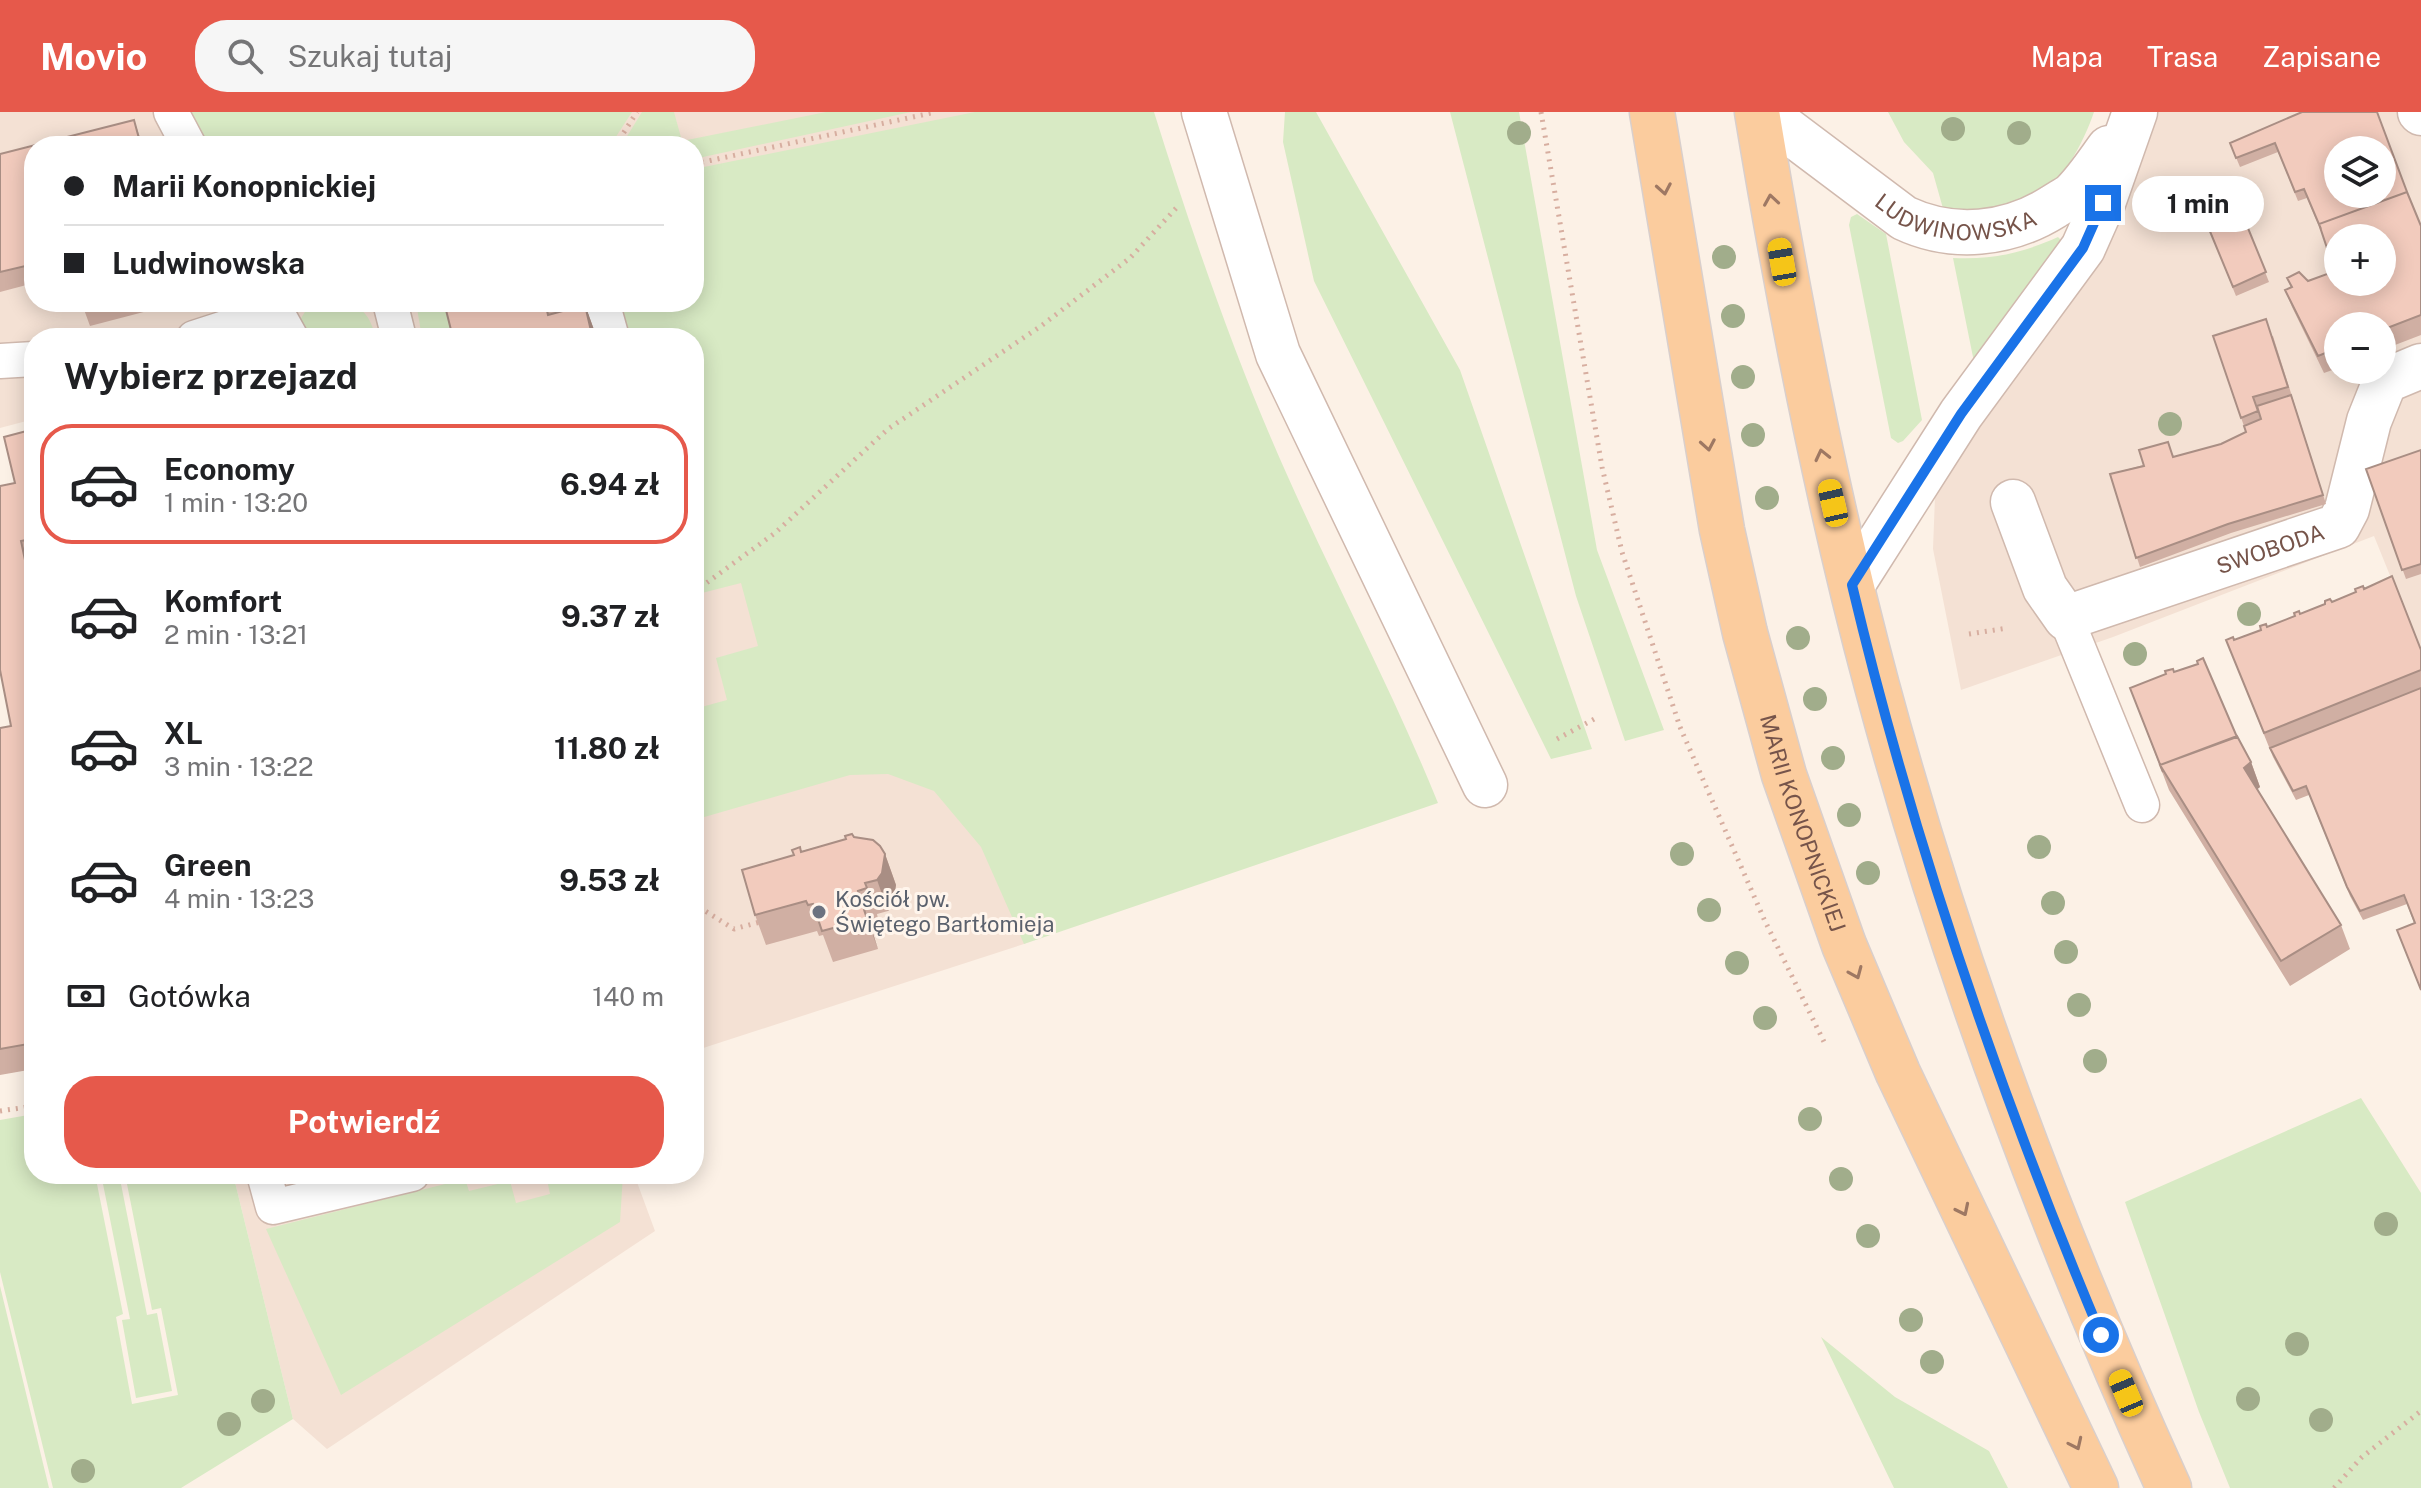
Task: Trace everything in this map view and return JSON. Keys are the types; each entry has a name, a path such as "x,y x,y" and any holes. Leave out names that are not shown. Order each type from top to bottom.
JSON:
{"main road":[{"name":"MARII KONOPNICKIEJ","path":"1652,112 1722,530 1745,633 1784,775 1844,945 1898,1073 2096,1488"},
{"path":"1757,112 1804,374 1852,585 1876,683 1940,901 2021,1135 2064,1247 2169,1488"}],"street":[{"path":"1204,112 1278,354 1485,785"},
{"name":"LUDWINOWSKA","path":"1763,112 1904,218 1919,225 1959,233 2001,230 2038,216 2073,194 2116,139 2132,112"},
{"name":"LUDWINOWSKA","path":"1852,585 1961,414 2083,248 2103,203 2132,112"},
{"name":"SWOBODA","path":"2066,618 2338,526 2347,509 2369,421 2385,381 2421,366"},
{"path":"2013,502 2045,588 2066,618"}],"lane":[{"path":"171,112 184,136"},
{"path":"225,328 258,312"},
{"path":"0,361 24,360"},
{"path":"2066,618 2142,805"},
{"path":"267,1184 273,1207 370,1184"}],"path":[{"path":"621,136 637,112"},
{"path":"704,162 936,112"},
{"path":"704,585 775,533 888,429 1041,326 1130,258 1221,160"},
{"path":"1557,739 1598,717"},
{"path":"704,910 734,929 760,922"},
{"path":"0,1111 24,1107"},
{"path":"2334,1488 2362,1457 2421,1411"}],"shaded area":[{"path":"0,112 1069,112 1079,915 1024,944 704,1048 704,328 24,328 24,422 0,428"},
{"path":"2149,112 2421,112 2421,652 2374,536 2113,637 1961,690 1933,549 1935,497 1957,451"},
{"path":"235,1184 638,1184 655,1231 327,1449 293,1419"}],"green space":[{"path":"190,112 632,112 616,136 203,136"},
{"path":"642,112 674,112 681,136 627,136"},
{"path":"826,112 911,112 704,157 704,137"},
{"path":"975,112 1154,112 1250,388 1438,803 1024,944 981,847 934,791 888,774 850,775 704,817 704,706 727,700 716,658 758,646 741,583 704,592 704,328 625,328 621,312 704,312 704,167"},
{"path":"1285,112 1316,112 1460,370 1592,749 1551,759 1314,281 1283,142"},
{"path":"1450,112 1519,112 1597,550 1664,730 1625,741 1576,596"},
{"path":"1888,112 2094,112 2068,166 2037,198 2009,209 1944,212 1933,173 1904,142"},
{"path":"1857,214 1886,234 1922,420 1898,443 1891,438 1849,225 1851,217"},
{"path":"2058,237 2063,242 1974,362 1953,258 2007,254"},
{"path":"305,312 364,312 373,328 304,328 300,320"},
{"path":"418,312 450,312 454,328 420,328"},
{"path":"2361,1098 2421,1193 2421,1488 2230,1488 2199,1412 2125,1202"},
{"path":"24,1116 24,1184 97,1184 123,1314 116,1317 132,1404 178,1395 161,1308 152,1310 127,1184 235,1184 293,1419 181,1488 53,1488 0,1272 0,1120"},
{"path":"103,1184 121,1184 147,1315 157,1313 172,1391 136,1398 122,1320 130,1319"},
{"path":"445,1184 467,1184 469,1191 511,1184 516,1203 550,1194 548,1184 622,1184 620,1222 341,1395 266,1229"},
{"path":"0,1286 49,1488 0,1488"},
{"path":"1821,1337 1895,1397 1989,1451 2008,1488 1894,1488"}],"building":[{"path":"2302,112 2377,112 2386,136 2324,136 2324,208 2363,208 2319,224 2321,229 2304,189 2295,192 2275,143 2236,158 2230,143"},
{"path":"134,120 138,136 71,136"},
{"path":"24,148 24,266 0,272 0,154"},
{"path":"2396,163 2407,192 2396,196"},
{"path":"2407,192 2421,226 2421,315 2396,325 2396,312 2324,312 2324,354 2318,356 2285,290 2292,287 2287,278 2299,272 2308,281 2324,275 2324,296 2396,296 2396,224 2324,224 2324,239 2319,224 2363,208 2396,208 2396,196"},
{"path":"2243,216 2266,272 2233,287 2209,229"},
{"path":"446,312 547,312 548,315 587,312 590,328 450,328"},
{"path":"2266,319 2288,387 2253,397 2258,411 2241,418 2213,336"},
{"path":"2291,395 2323,495 2228,524 2136,558 2110,474 2144,466 2139,450 2168,442 2173,457 2221,444 2246,432 2244,426 2261,419 2257,406"},
{"path":"24,432 24,540 21,541 24,555 24,1045 0,1049 0,728 11,726 0,670 0,486 15,483 4,437"},
{"path":"2421,450 2421,564 2402,570 2366,469"},
{"path":"2392,576 2421,650 2421,670 2264,733 2226,640 2261,630 2260,626 2266,624 2267,627 2295,616 2294,613 2299,611 2300,614 2330,599 2332,602 2356,592 2355,589 2363,586 2364,589"},
{"path":"2203,658 2237,737 2160,765 2130,688 2166,674 2165,671 2173,669 2174,672 2198,664 2197,661"},
{"path":"2421,688 2421,990 2397,930 2415,923 2404,895 2360,911 2347,887 2306,786 2293,791 2270,748"},
{"path":"2237,736 2251,762 2244,768 2341,925 2281,961 2160,765"},
{"path":"852,834 873,840 885,854 882,873 877,880 865,883 867,888 858,891 867,919 822,931 813,904 808,905 806,901 755,915 742,870 794,855 792,850 800,847 801,852 846,839 845,836"}],"place":[{"name":"Kościół pw. Świętego Bartłomieja","path":"819,912"}],"route":[{"path":"2101,1335 2021,1135 1940,901 1876,683 1852,585 1961,414 2083,248 2103,203"}]}
